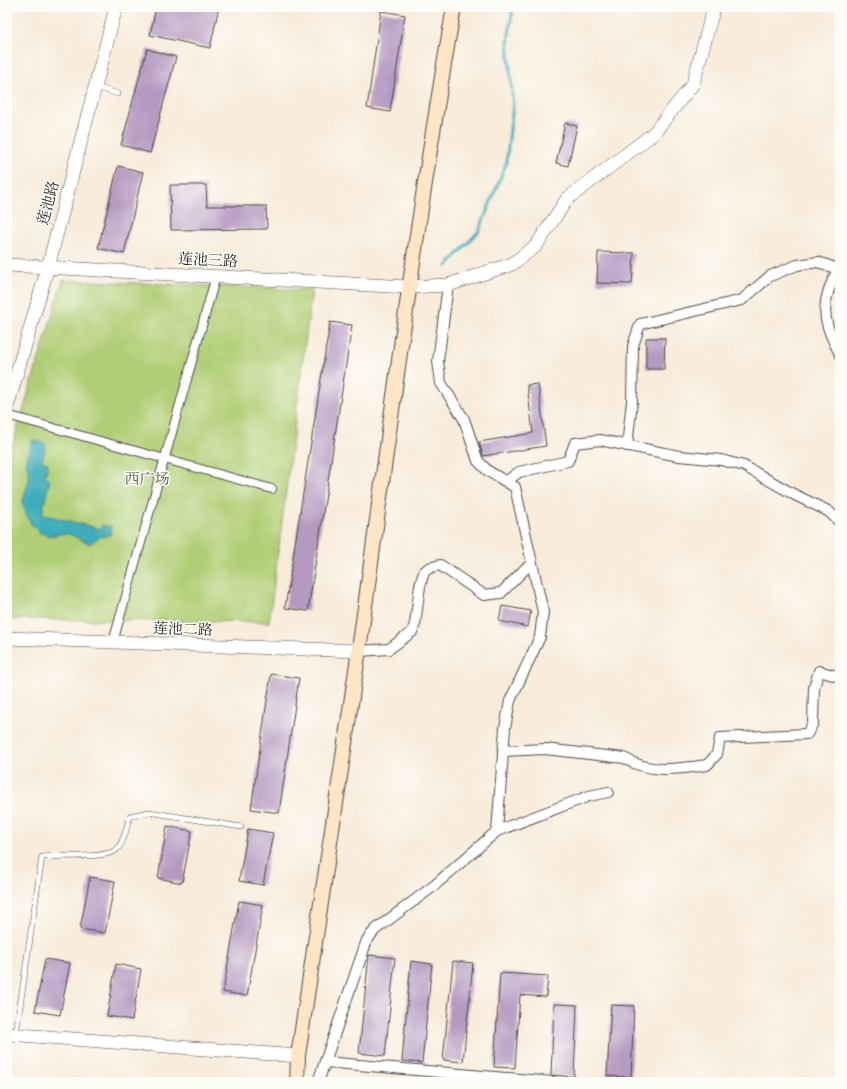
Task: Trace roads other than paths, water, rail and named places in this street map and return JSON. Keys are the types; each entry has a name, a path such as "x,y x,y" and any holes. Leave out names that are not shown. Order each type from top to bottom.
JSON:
{"main road":[{"path":"297,1082 298,1056 358,651 408,287 433,127 454,7"}],"street":[{"name":"莲池路","path":"7,407 48,267 116,7"},
{"name":"莲池三路","path":"7,265 408,287 448,285 512,264 536,246 567,199 653,134 693,84 714,7"},
{"path":"627,446 632,401 632,346 640,324 742,300 770,276 797,265 818,262 839,269 826,295 824,317 831,338 840,354"},
{"path":"112,642 216,276"},
{"path":"448,285 438,361 442,383 464,419 478,460 488,471 515,487 543,612 540,637 510,701 505,728 497,831"},
{"path":"7,415 272,489"},
{"path":"506,481 519,472 568,462 575,443 600,440 679,456 721,460 744,466 795,495 828,511 840,522"},
{"path":"358,651 389,649 412,632 415,624 420,586 424,572 429,568 440,565 484,595 501,593 532,564"},
{"name":"莲池二路","path":"7,638 358,651"},
{"path":"503,751 544,749 624,758 635,765 667,770 707,765 717,754 720,738 807,734 813,723 814,687 819,671 840,677"},
{"path":"318,1082 367,940 376,930 435,885 497,831 589,796 608,792"},
{"path":"11,1034 298,1056"},
{"path":"325,1062 553,1082"}],"lane":[{"path":"95,86 118,94"},
{"path":"11,1034 42,857 105,855 117,850 130,816 149,812 241,826"}],"water":[{"path":"33,440 46,444 42,461 48,463 45,477 50,479 42,514 101,529 102,525 112,527 110,535 99,537 90,544 69,534 49,536 39,532 31,524 22,504 30,476 26,463"}],"waterway":[{"path":"447,266 479,231 506,164 513,105 508,42 513,7"}],"park label":[{"name":"西广场","path":"147,479"}]}
